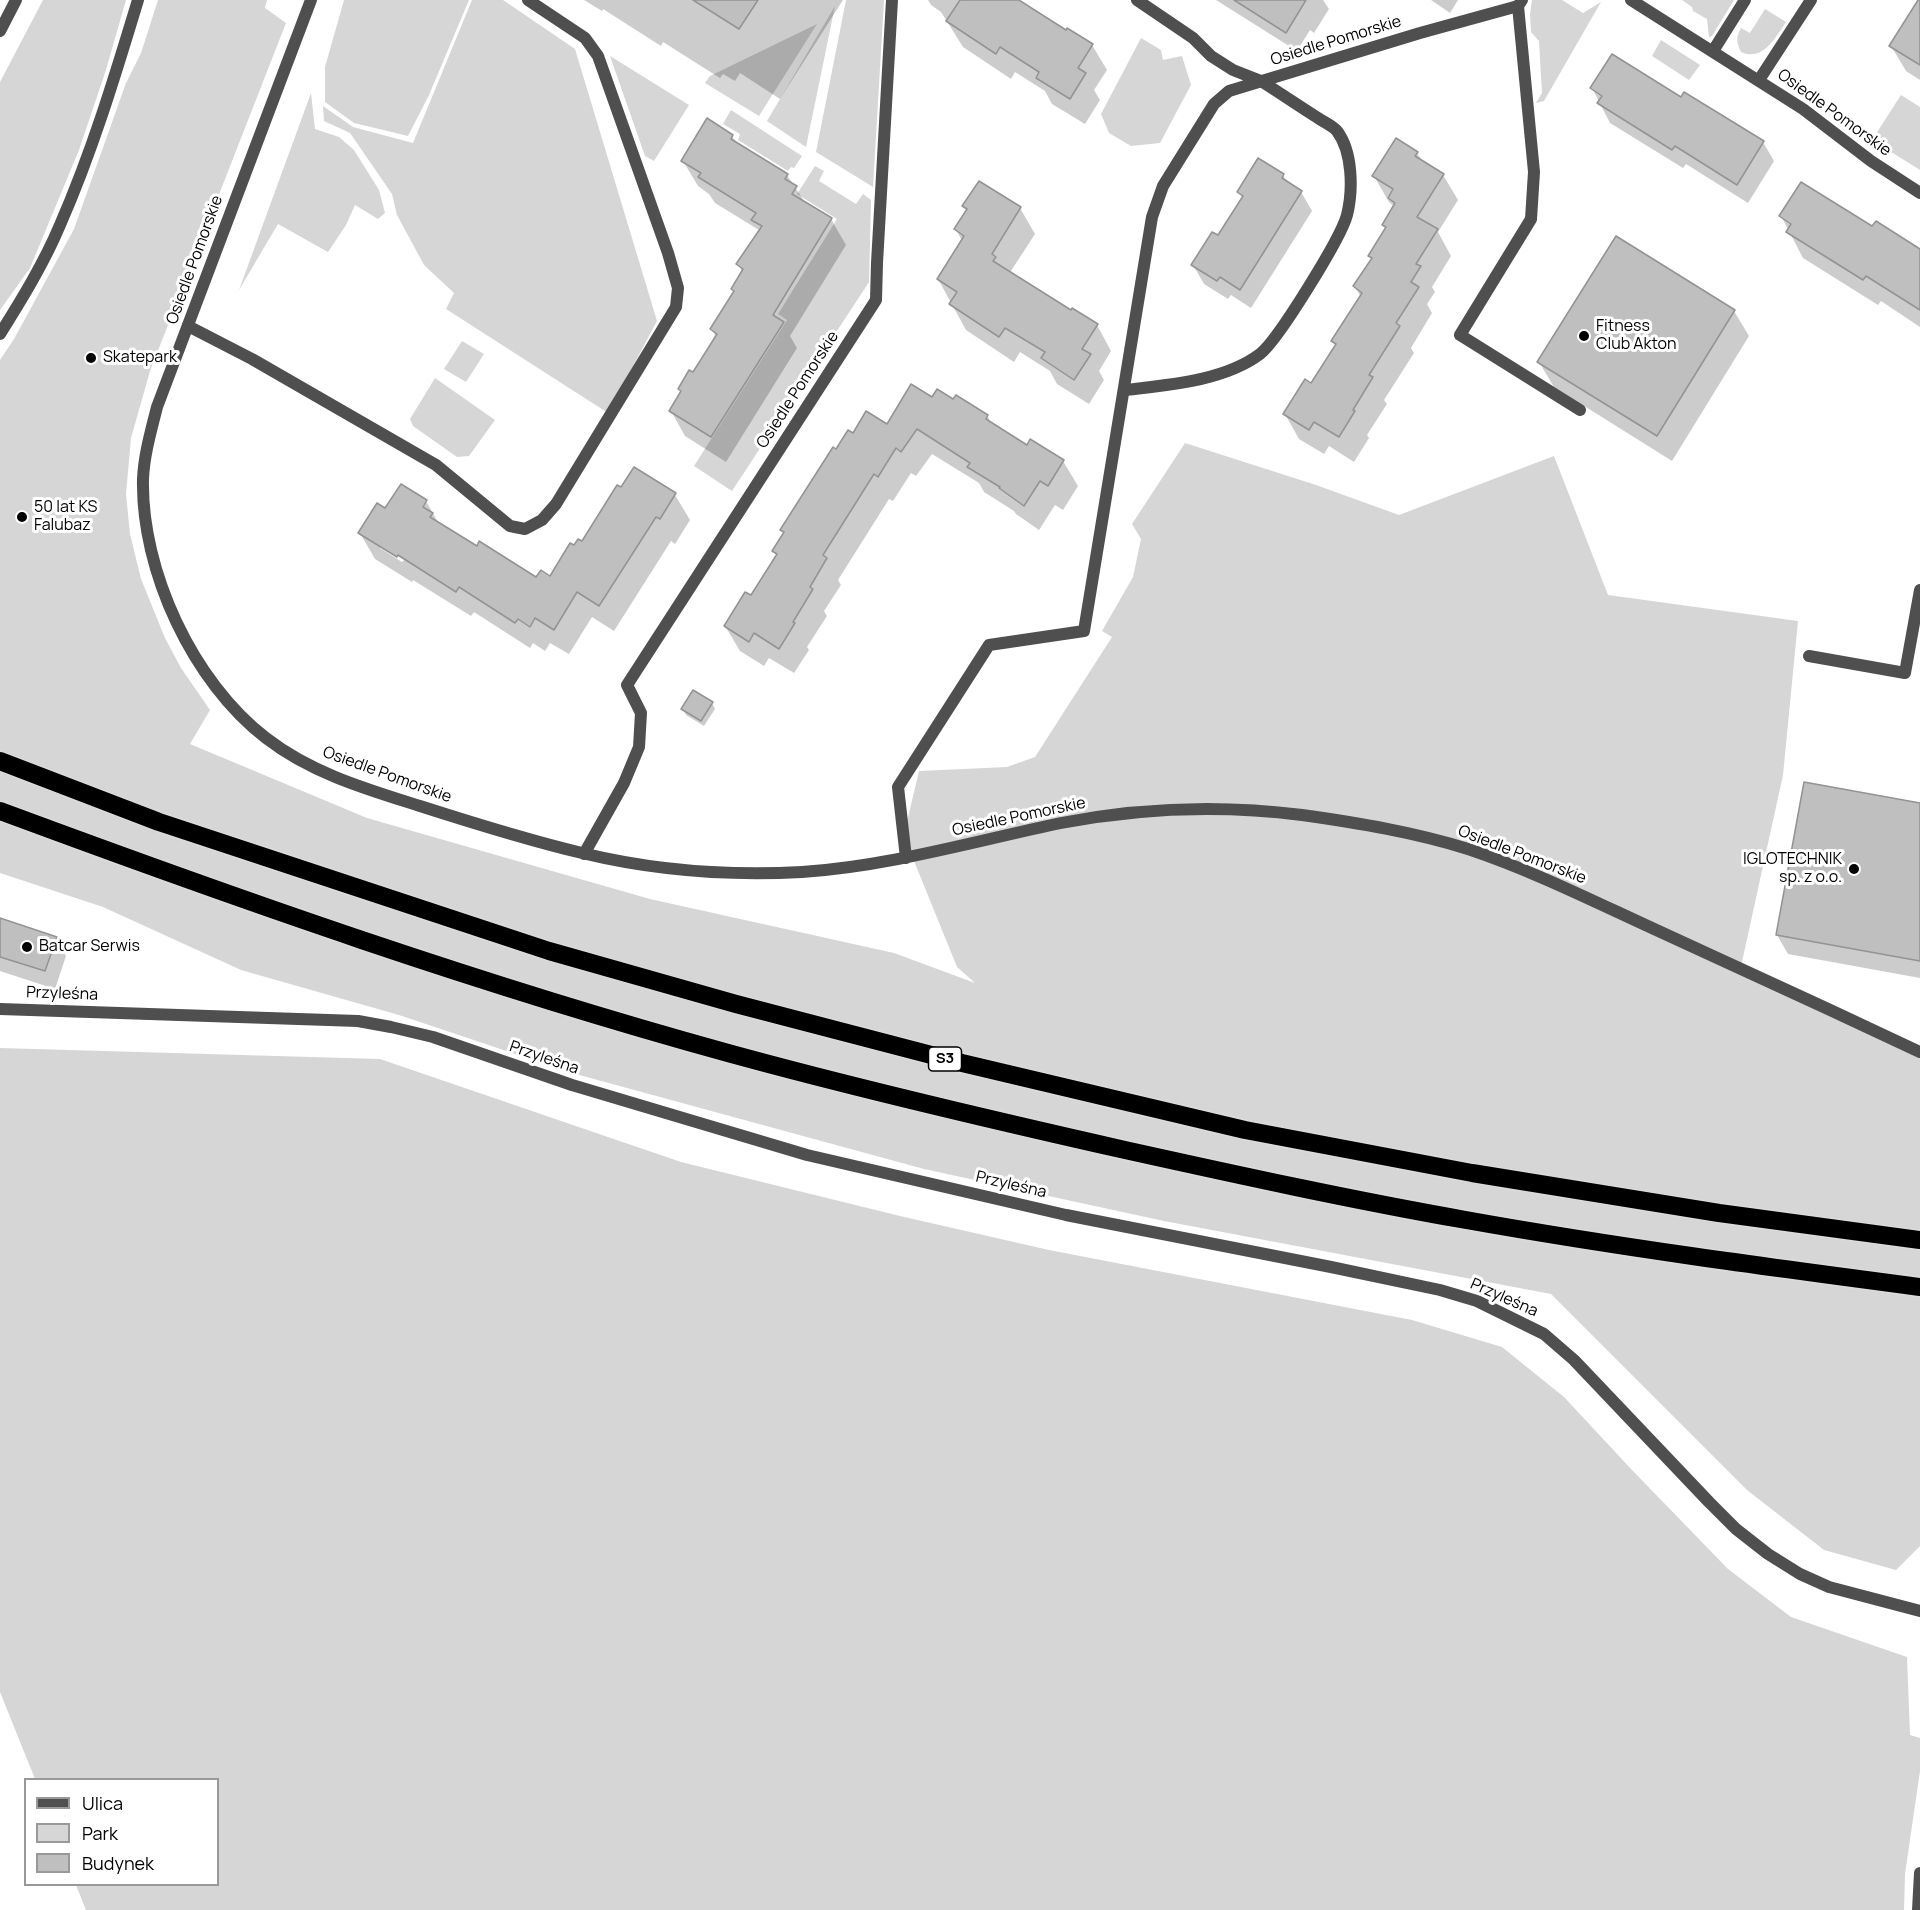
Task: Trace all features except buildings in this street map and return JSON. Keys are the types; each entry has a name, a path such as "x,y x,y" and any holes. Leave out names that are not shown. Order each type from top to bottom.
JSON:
{"highway":[{"name":"S3","path":"0,761 159,822 549,951 736,1004 962,1063 1245,1130 1461,1171 1719,1213 1920,1240"},
{"path":"0,811 164,872 384,948 539,998 728,1053 952,1111 1233,1174 1465,1220 1714,1260 1920,1287"}],"street":[{"path":"0,31 16,0"},
{"path":"0,334 60,227 98,132 138,0"},
{"name":"Osiedle Pomorskie","path":"311,0 157,407 147,447 143,477 151,551 168,603 191,649 213,684 240,715 267,739 333,777 451,816 584,854 655,866 725,872 801,872 906,858 1066,822 1137,813 1226,810 1294,814 1381,826 1466,849 1546,879 1920,1052"},
{"path":"188,326 252,359 436,465 510,526 525,529 542,520 556,504 676,308 678,288 668,253 598,56 585,38 528,0"},
{"name":"Osiedle Pomorskie","path":"584,854 624,783 639,747 641,713 627,685 876,300 892,0"},
{"name":"Osiedle Pomorskie","path":"1137,0 1193,38 1211,56 1233,70 1261,81"},
{"name":"Osiedle Pomorskie","path":"1631,0 1803,109 1871,161 1920,193"},
{"path":"1713,51 1744,0"},
{"name":"Osiedle Pomorskie","path":"1759,80 1811,0"},
{"path":"1520,3 1534,172 1531,219 1460,335 1580,410"},
{"name":"Osiedle Pomorskie","path":"906,858 898,787 989,645 1084,631 1152,217 1163,186 1214,104 1229,91 1520,3"},
{"path":"1125,390 1170,385 1233,370 1262,353 1286,323 1328,254 1347,217 1352,180 1346,151 1336,130 1261,81"},
{"path":"1809,656 1905,673 1920,590"},
{"name":"Przyleśna","path":"0,1009 358,1021 391,1027 433,1037 572,1085 807,1155 1066,1215 1440,1290 1477,1301 1544,1335 1574,1360 1708,1502 1736,1529 1768,1554 1800,1574 1829,1587 1920,1611"},
{"path":"1918,1910 1920,1873"}],"green space":[{"path":"43,0 126,0 79,150 30,268 0,310 0,82"},
{"path":"158,0 267,0 265,8 286,23 150,371 131,438 126,494 130,534 141,579 165,638 181,668 210,710 190,744 367,818 650,899 894,953 975,983 957,967 912,856 906,826 919,771 1007,767 1035,757 1112,637 1102,631 1133,577 1141,539 1132,524 1185,443 1316,485 1399,515 1554,456 1608,595 1798,621 1783,775 1740,971 1920,1052 1920,1546 1896,1570 1824,1550 1747,1490 1551,1294 1164,1221 924,1169 572,1073 399,1015 241,970 103,907 0,873 0,360 14,339 74,229 126,83 141,53"},
{"path":"344,0 469,0 429,95 408,136 354,123 325,102 325,67"},
{"path":"472,0 503,0 575,49 657,321 608,413 446,309 454,293 424,265 397,215 392,194 350,133 324,121 323,106 353,127 413,143"},
{"path":"846,0 884,0 873,187 816,152"},
{"path":"1532,0 1562,0 1583,13 1601,2 1544,101 1536,103 1542,93 1539,41 1531,32"},
{"path":"1682,0 1734,0 1712,36 1709,37 1707,19 1693,11 1692,7"},
{"path":"835,6 806,147 767,121"},
{"path":"1765,9 1786,22 1773,41 1762,51 1756,54 1741,52 1737,40 1741,28 1750,33"},
{"path":"817,24 759,116 705,83 710,76"},
{"path":"1141,38 1161,50 1163,60 1182,56 1191,85 1160,143 1131,146 1109,133 1101,114"},
{"path":"1661,40 1700,65 1689,80 1652,56"},
{"path":"610,56 689,105 654,161 645,156"},
{"path":"311,93 315,129 339,137 354,150 379,190 385,213 378,219 355,205 346,225 328,252 278,224 239,290"},
{"path":"1901,95 1920,107 1920,170 1872,140"},
{"path":"731,110 802,156 794,168 791,167 788,171 738,140 740,134 723,124"},
{"path":"815,166 824,171 819,181 856,204 863,194 871,200 869,282 732,491 694,466 787,320 778,314 837,219 797,194"},
{"path":"462,341 484,354 466,382 444,369"},
{"path":"435,378 495,420 469,456 457,457 413,426 410,419"},
{"path":"0,1048 380,1059 681,1162 1049,1250 1412,1320 1502,1347 1564,1397 1728,1569 1791,1617 1907,1657 1910,1735 1920,1738 1920,1771 1905,1874 1904,1910 86,1910 76,1886 219,1886 219,1778 35,1778 0,1692"}],"place":[{"name":"Fitness Club Akton","path":"1584,336"},
{"name":"Skatepark","path":"91,358"},
{"name":"50 lat KS Falubaz","path":"22,517"},
{"name":"IGLOTECHNIK sp. z o.o.","path":"1854,869"},
{"name":"Batcar Serwis","path":"27,947"}]}
